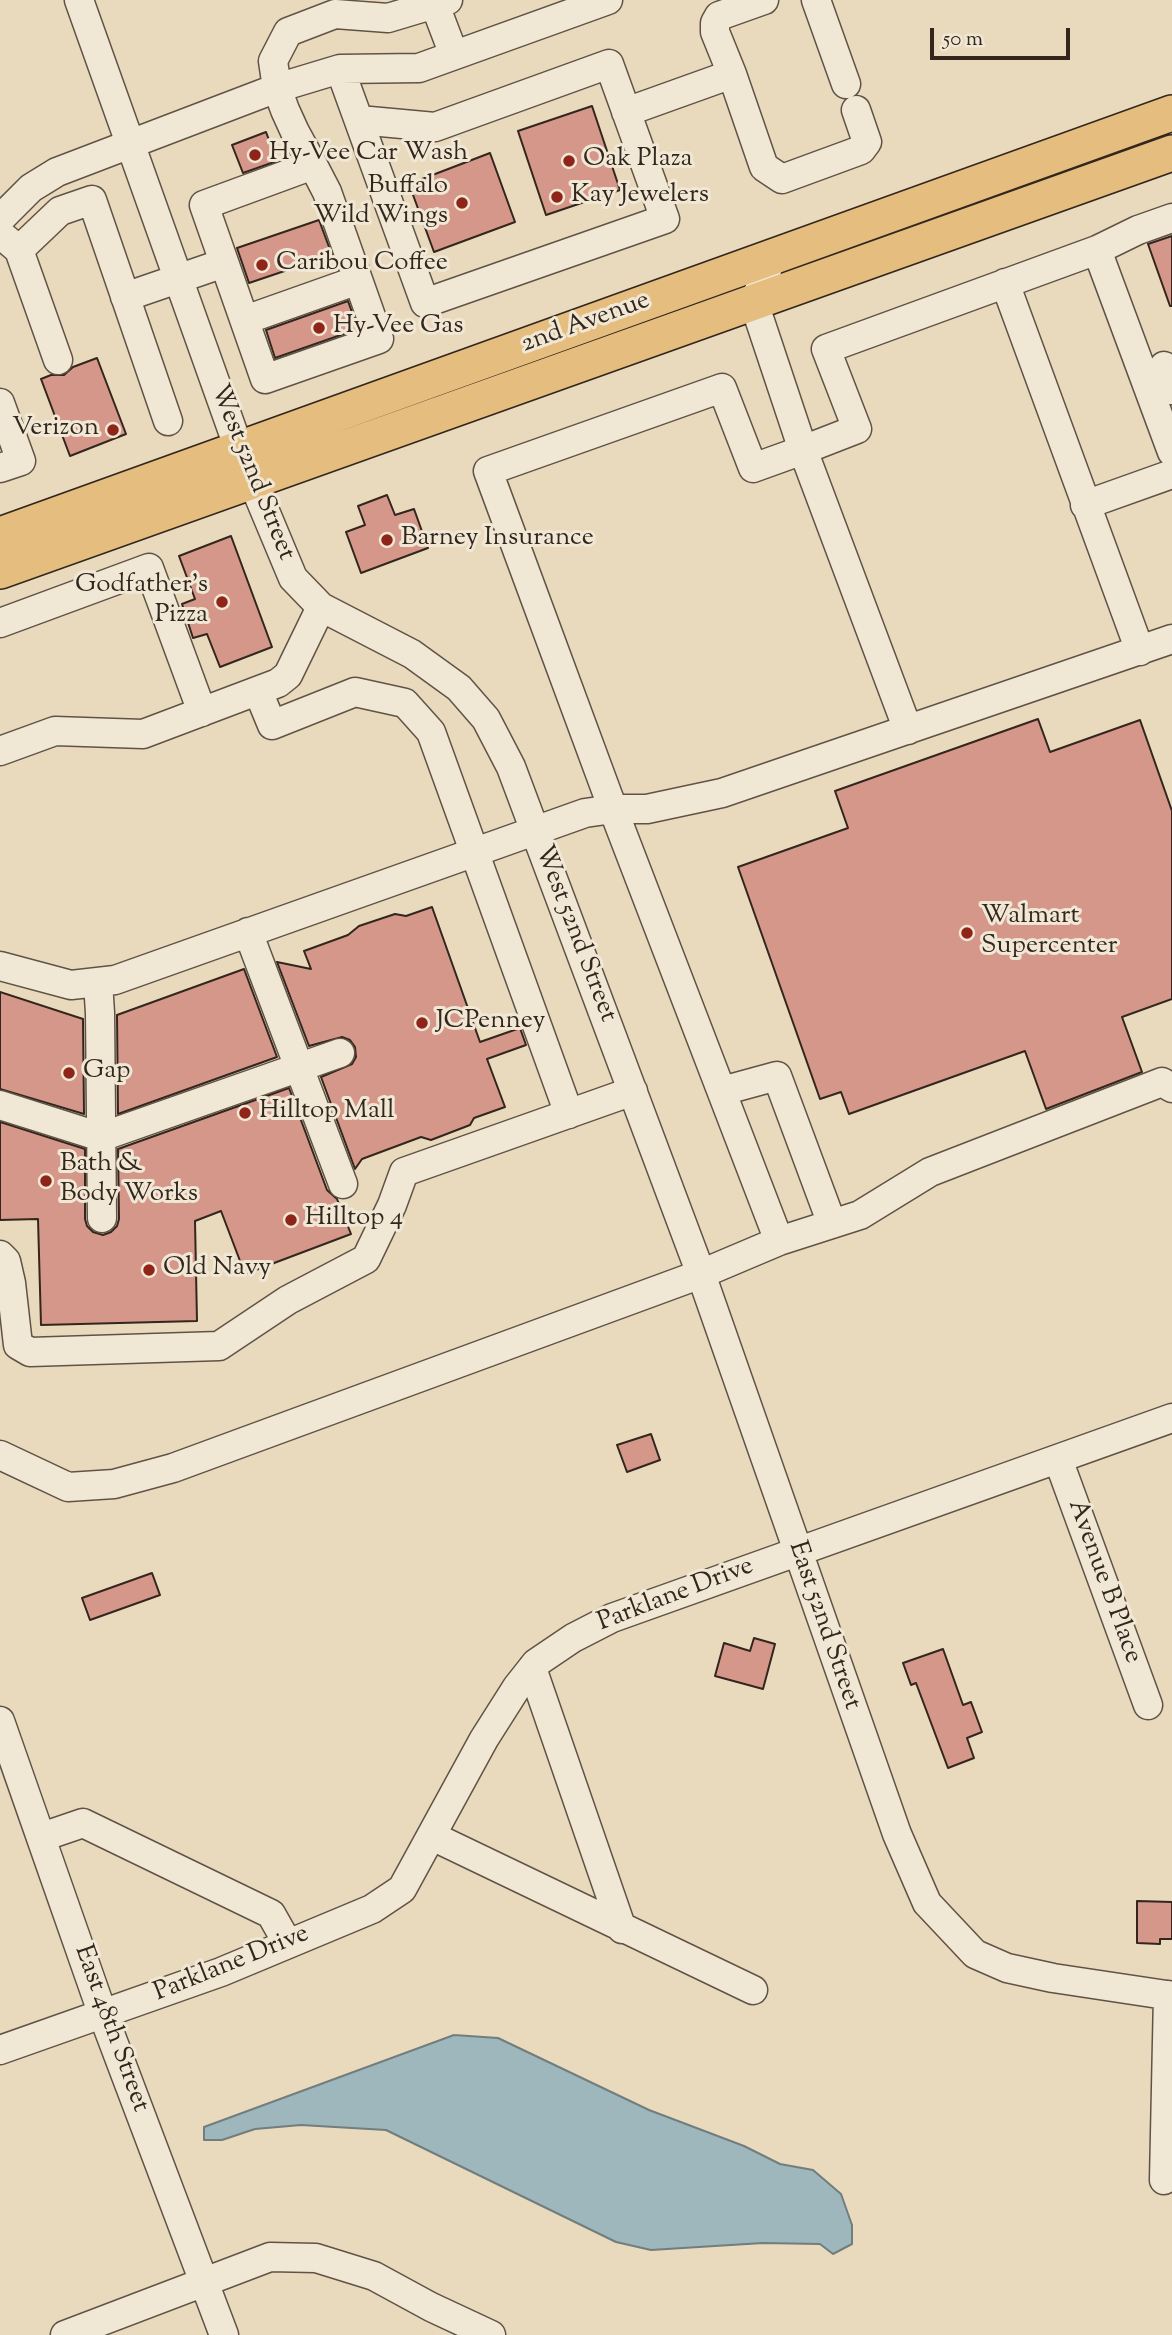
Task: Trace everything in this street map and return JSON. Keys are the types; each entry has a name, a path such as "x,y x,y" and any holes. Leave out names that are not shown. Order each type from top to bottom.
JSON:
{"main road":[{"name":"2nd Avenue","path":"0,535 1172,113"},
{"name":"2nd Avenue","path":"0,571 1172,153"}],"street":[{"name":"West 52nd Street","path":"79,0 251,482 293,578 321,607 412,654 459,688 486,719 511,767 634,1091"},
{"path":"0,219 31,188 57,173 277,88 340,69 419,68 608,0"},
{"path":"764,0 719,16 715,23 715,32 764,167 782,179 861,150 867,142 856,110"},
{"path":"816,0 846,83"},
{"path":"313,165 204,205 265,379 379,339 327,192 285,110 277,88 273,61 288,32 335,14 388,18 442,2 454,55"},
{"path":"340,69 425,303 665,219 609,64 435,127 359,120"},
{"path":"626,112 732,74"},
{"path":"58,360 9,242 60,212 92,200 169,421"},
{"path":"779,1241 613,809 488,471 722,388 753,468 803,450 857,429 826,349 1097,250 1172,218"},
{"path":"1085,505 1170,474 1097,250"},
{"path":"772,257 754,303 803,450 908,730"},
{"path":"125,297 224,263"},
{"path":"245,320 358,280"},
{"path":"1005,283 1140,651"},
{"path":"0,403 21,461 0,468"},
{"path":"0,623 149,568 202,712"},
{"path":"0,751 55,730 143,734 278,683 288,675 321,607"},
{"path":"0,966 71,985 116,980 585,813 648,808 722,793 1172,639"},
{"path":"258,691 272,725 355,692 405,703 431,732 569,1114"},
{"path":"248,932 344,1184"},
{"path":"98,982 102,1218"},
{"path":"0,1105 101,1137 340,1053"},
{"path":"722,1091 777,1076 832,1224"},
{"path":"0,1455 68,1487 114,1484 173,1468 701,1274 779,1241 860,1216 930,1172 1162,1082 1172,1088"},
{"path":"0,1255 6,1261 11,1283 18,1345 30,1352 219,1346 288,1300 366,1259 392,1205 404,1172 634,1091"},
{"name":"East 52nd Street","path":"634,1091 897,1834 927,1903 975,1954 1007,1968 1053,1979 1170,1996"},
{"name":"Parklane Drive","path":"0,2050 220,1972 372,1909 402,1889 484,1739 517,1687 537,1663 573,1638 612,1618 1172,1418"},
{"name":"Avenue B Place","path":"1058,1459 1148,1705"},
{"path":"532,1668 622,1929"},
{"name":"East 48th Street","path":"0,1721 103,2015 224,2335"},
{"path":"42,1837 83,1823 271,1914 288,1944"},
{"path":"432,1836 753,1990"},
{"path":"1164,2180 1170,1996"},
{"path":"65,2335 270,2257 316,2258 374,2276 491,2335"}],"water":[{"path":"454,2035 498,2038 649,2110 744,2146 780,2164 813,2170 841,2194 852,2225 852,2244 833,2254 820,2244 763,2243 651,2250 616,2242 386,2130 301,2125 255,2129 222,2140 204,2140 204,2127"}],"building":[{"name":"Oak Plaza","path":"592,106 620,190 546,215 518,131"},
{"name":"Hy-Vee Car Wash","path":"266,132 277,161 243,173 232,145"},
{"name":"Buffalo Wild Wings","path":"490,153 515,222 434,252 409,184"},
{"path":"319,220 332,255 249,283 237,248"},
{"path":"1172,236 1172,306 1170,306 1148,244"},
{"path":"348,301 358,329 275,358 266,330"},
{"path":"97,358 126,434 70,456 41,379 51,375 64,375 73,367"},
{"name":"Barney Insurance","path":"387,495 395,515 414,509 428,548 361,573 346,532 365,525 358,506"},
{"name":"Godfather's Pizza","path":"231,536 272,647 220,667 207,634 193,638 182,604 195,599 179,556"},
{"name":"Walmart Supercenter","path":"1038,719 1050,752 1140,720 1172,811 1172,999 1122,1017 1142,1072 1046,1109 1025,1051 849,1114 841,1092 820,1099 738,867 848,828 835,791"},
{"path":"432,907 480,1042 520,1028 526,1045 487,1059 505,1107 474,1118 470,1125 431,1140 421,1137 362,1159 355,1169 321,1077 352,1064 356,1057 355,1047 350,1040 342,1037 309,1046 277,962 311,969 304,951 348,935 359,926 395,914 406,916"},
{"path":"244,969 277,1057 118,1114 117,1015"},
{"path":"0,992 83,1019 84,1114 0,1089"},
{"path":"289,1088 327,1190 337,1199 351,1234 245,1274 221,1211 195,1221 197,1321 41,1325 38,1219 0,1220 0,1122 85,1149 85,1219 93,1232 103,1235 117,1226 119,1219 118,1149"},
{"path":"651,1434 660,1460 627,1472 617,1445"},
{"path":"152,1573 160,1595 90,1620 82,1598"},
{"path":"754,1638 775,1644 763,1689 715,1676 724,1643 750,1651"},
{"path":"943,1649 963,1705 971,1702 982,1732 967,1738 974,1758 948,1768 916,1683 911,1685 903,1663"},
{"path":"1137,1901 1172,1902 1172,1939 1160,1939 1160,1944 1137,1943"}],"place":[{"name":"Hy-Vee Car Wash","path":"255,155"},
{"name":"Oak Plaza","path":"569,161"},
{"name":"Kay Jewelers","path":"557,197"},
{"name":"Buffalo Wild Wings","path":"462,203"},
{"name":"Caribou Coffee","path":"262,265"},
{"name":"Hy-Vee Gas","path":"319,328"},
{"name":"Verizon","path":"113,430"},
{"name":"Barney Insurance","path":"387,540"},
{"name":"Godfather's Pizza","path":"222,602"},
{"name":"Walmart Supercenter","path":"967,933"},
{"name":"JCPenney","path":"422,1023"},
{"name":"Gap","path":"69,1073"},
{"name":"Hilltop Mall","path":"245,1113"},
{"name":"Bath & Body Works","path":"46,1181"},
{"name":"Hilltop 4","path":"291,1220"},
{"name":"Old Navy","path":"149,1270"}]}
